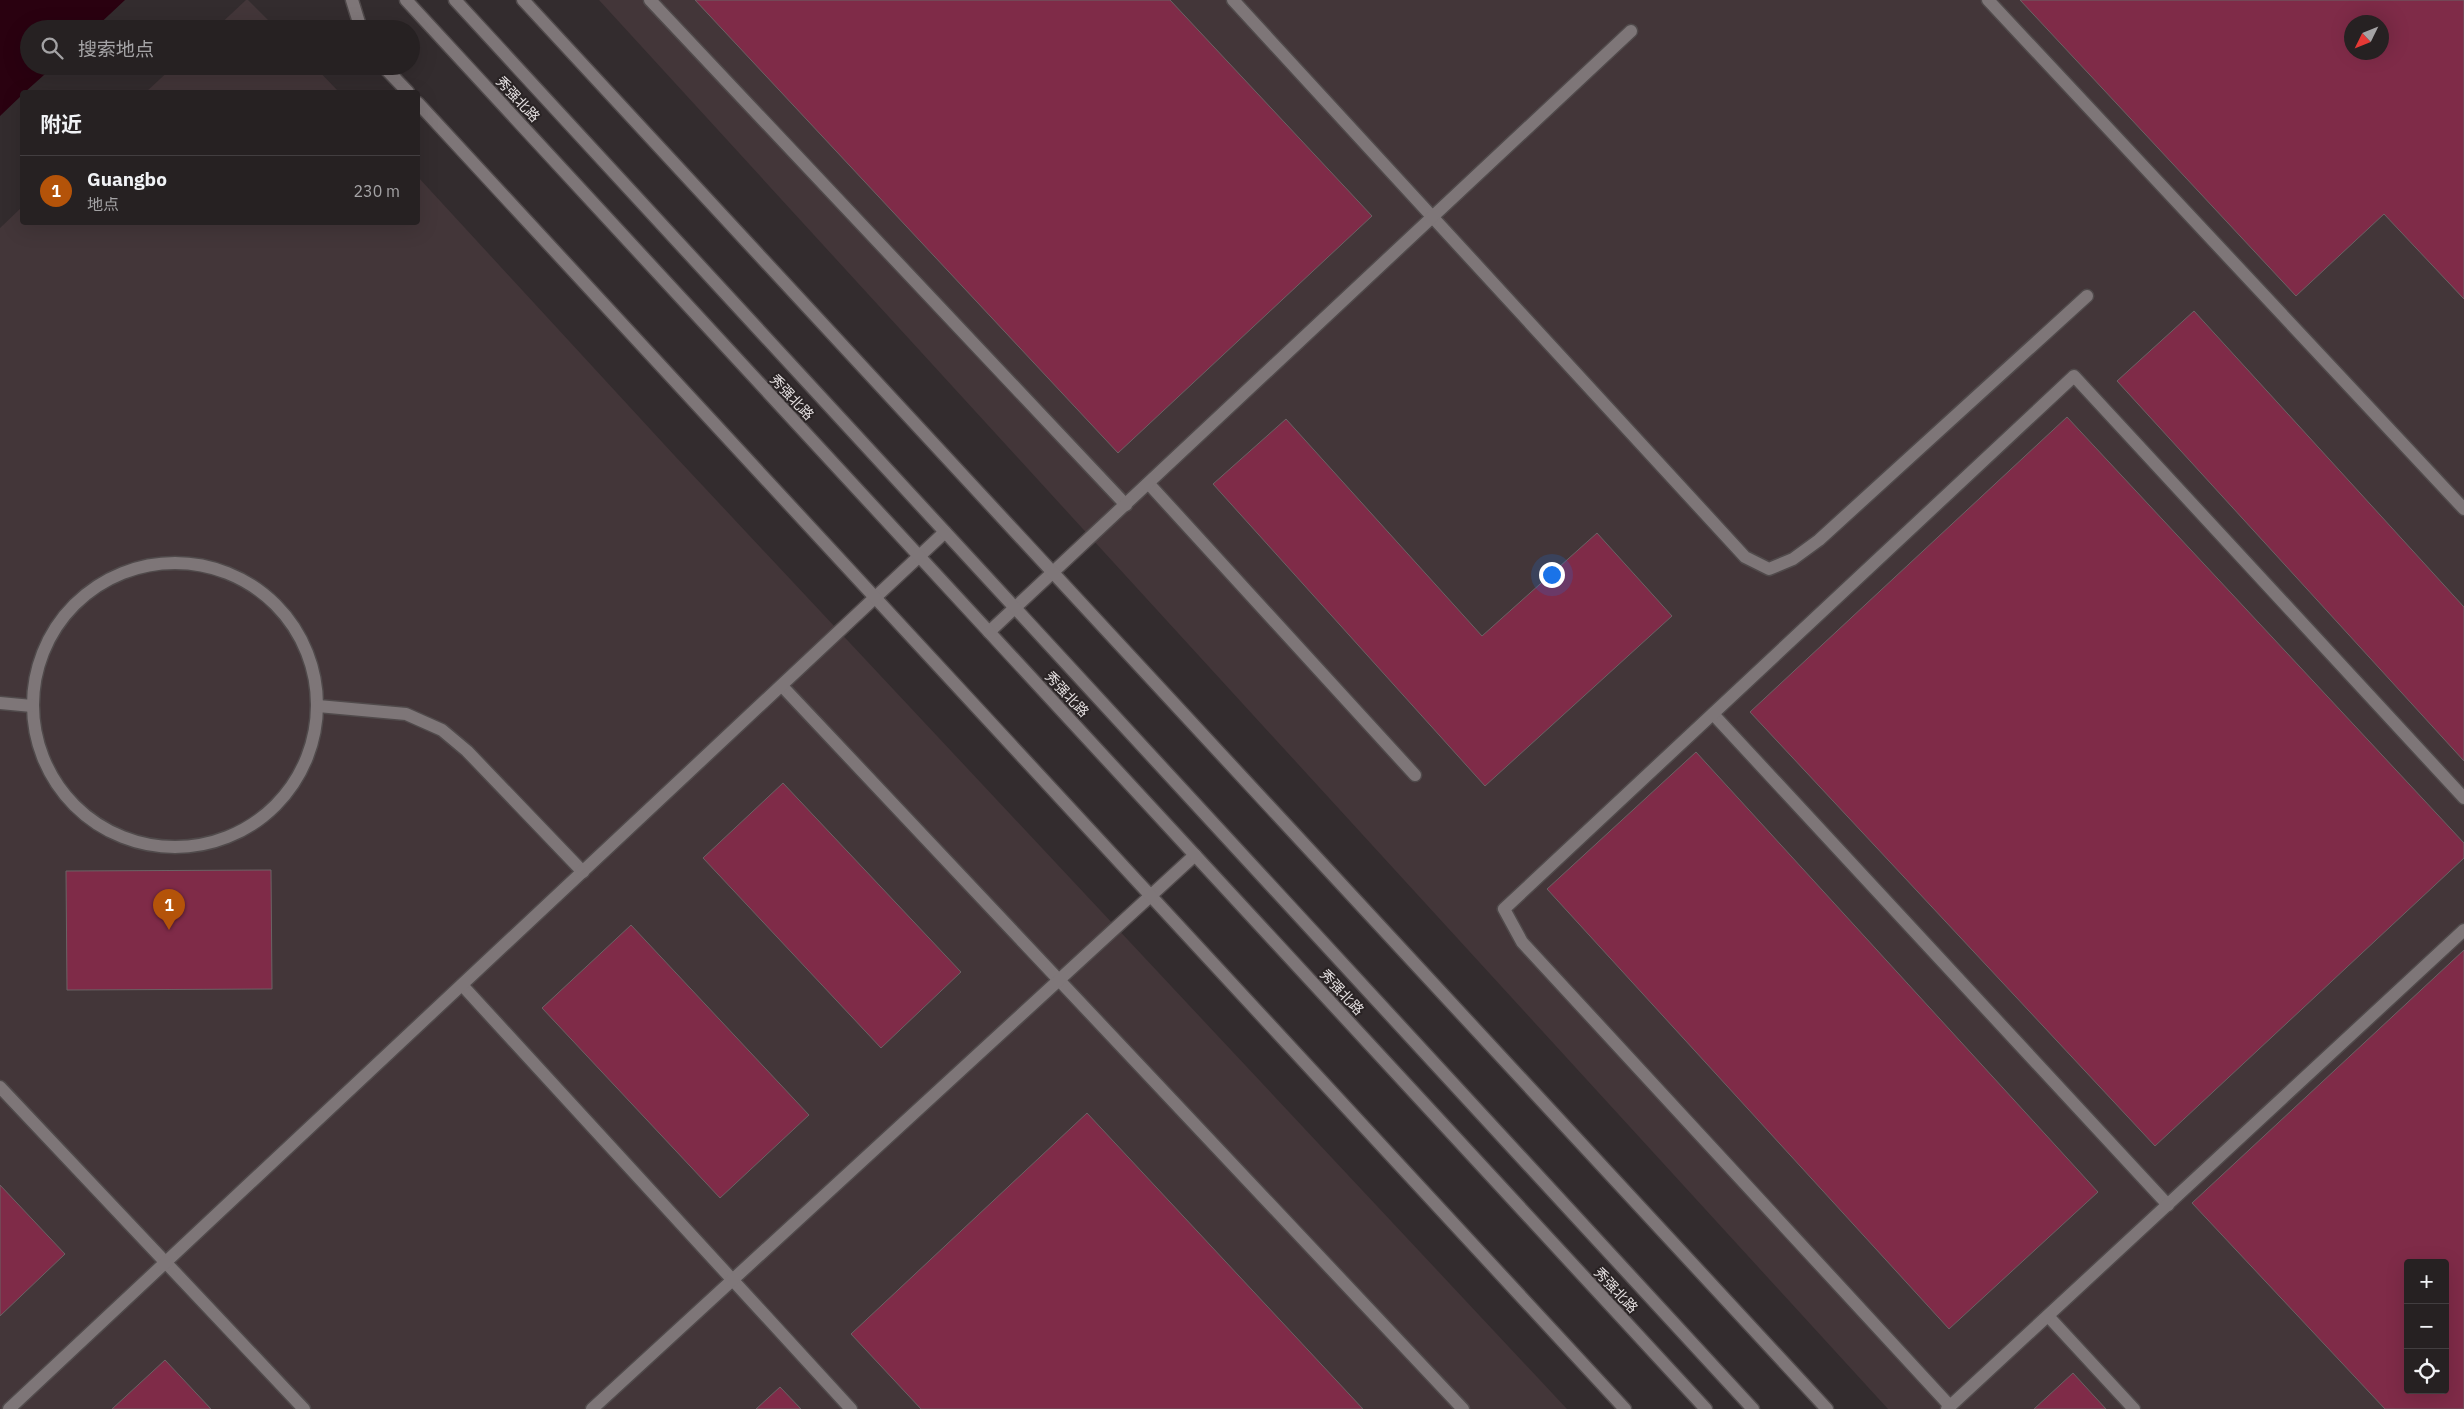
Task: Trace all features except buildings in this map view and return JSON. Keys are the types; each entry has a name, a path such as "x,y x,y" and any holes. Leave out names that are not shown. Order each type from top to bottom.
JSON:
{"street":[{"path":"352,0 358,20"},
{"name":"秀强北路","path":"406,0 1706,1409"},
{"name":"秀强北路","path":"455,0 1753,1409"},
{"path":"523,0 1827,1409"},
{"path":"650,0 1126,505"},
{"path":"1233,0 1745,557 1769,569 1793,559 1819,540 2087,296"},
{"path":"1988,0 2464,509"},
{"path":"989,632 1631,31"},
{"path":"392,75 406,90"},
{"path":"420,105 1625,1409"},
{"path":"2464,798 2074,376 1504,909 1522,942 1949,1408 2464,930"},
{"path":"1148,484 1415,775"},
{"path":"8,1409 945,532"},
{"path":"175,562 220,569 260,590 291,621 312,661 318,706 310,755 284,797 247,829 200,846 152,846 104,829 66,797 42,755 32,706 39,661 59,621 90,589 130,568 175,562"},
{"path":"782,686 1462,1409"},
{"path":"0,703 32,706"},
{"path":"318,706 406,714 442,730 467,751 583,872"},
{"path":"1713,714 2168,1205"},
{"path":"592,1409 1195,856"},
{"path":"462,985 851,1409"},
{"path":"0,1087 304,1409"},
{"path":"2048,1316 2134,1409"}],"shaded area":[{"path":"0,0 125,0 104,20 20,20 20,75 44,75 27,90 20,90 20,97 0,116"},
{"path":"248,0 268,20 225,20"},
{"path":"599,0 2464,0 2464,1409 1888,1409"},
{"path":"164,75 323,75 337,90 148,90"},
{"path":"420,179 674,455 1567,1409 0,1409 0,228 20,209 20,225 420,225"}],"place":[{"name":"Guangbo","path":"169,930"}]}
